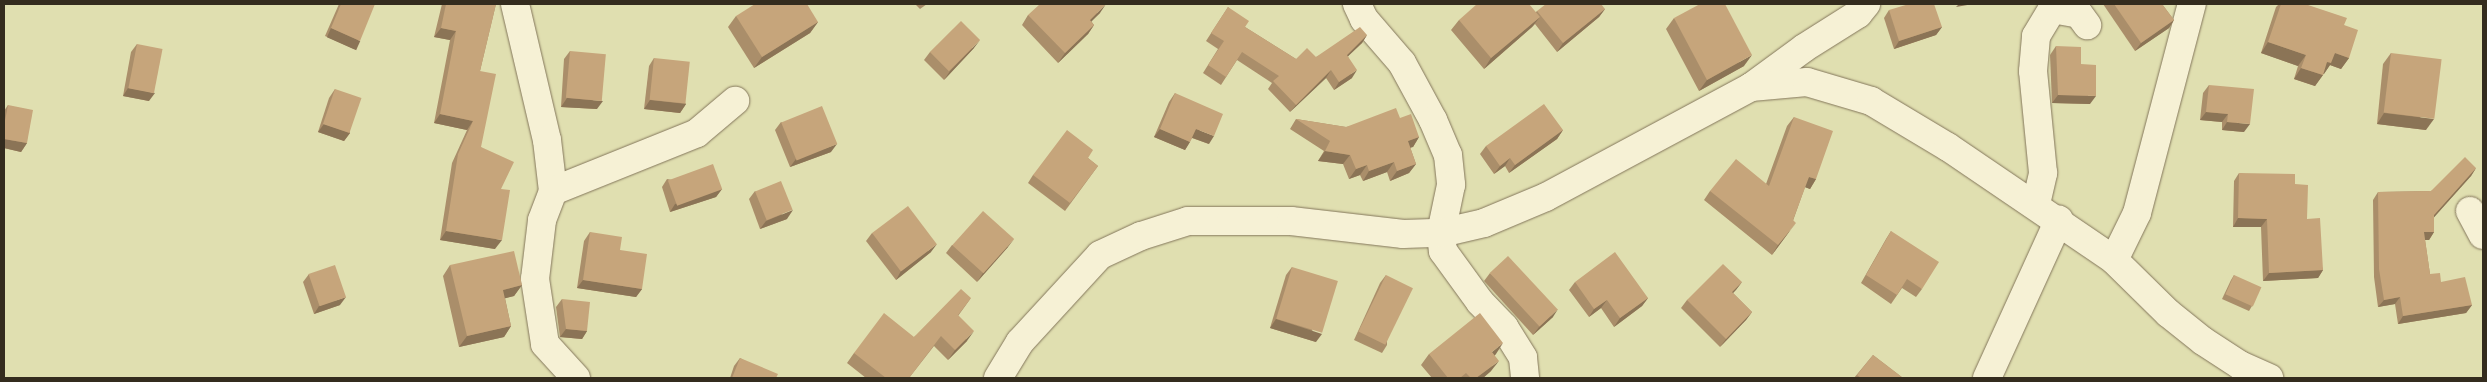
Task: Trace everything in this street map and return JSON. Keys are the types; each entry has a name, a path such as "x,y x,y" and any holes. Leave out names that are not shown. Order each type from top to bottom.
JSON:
{"street":[{"path":"515,4 548,140 553,192 542,220 535,279 545,344 576,378"},
{"path":"1358,4 1364,19 1402,63 1433,120 1448,155 1451,185 1441,233 1443,251 1452,266 1480,302 1504,327 1523,358 1525,378"},
{"path":"998,378 1020,342 1100,255 1141,236 1188,222 1241,220 1291,222 1404,234 1441,233 1484,223 1546,197 1752,87 1804,48 1858,14 1866,4"},
{"path":"2114,260 2138,214 2192,4"},
{"path":"2036,204 2043,173 2033,71 2036,36 2052,9 2079,14 2087,26"},
{"path":"1752,87 1807,82 1871,101 2059,220 2114,260 2168,313 2203,341 2240,365 2269,378"},
{"path":"553,192 697,133 735,100"},
{"path":"2470,211 2483,235"},
{"path":"1987,378 2059,220"}],"green space":[{"path":"4,4 2483,4 2483,378 4,378"}],"building":[{"path":"341,4 375,4 360,41 331,28"},
{"path":"446,4 496,4 480,71 496,74 481,147 514,162 501,189 510,190 502,240 446,231 458,154 473,121 440,114 456,31 441,28"},
{"path":"755,4 807,4 818,22 762,57 736,16"},
{"path":"1040,4 1106,4 1090,20 1094,25 1065,53 1028,15"},
{"path":"1477,4 1529,4 1540,17 1491,58 1459,20"},
{"path":"1546,4 1601,4 1605,9 1563,43 1537,11"},
{"path":"1700,4 1725,4 1752,55 1707,80 1674,18"},
{"path":"1909,4 1934,4 1942,27 1899,41 1889,10"},
{"path":"2114,4 2162,4 2174,20 2141,43"},
{"path":"2281,4 2305,4 2347,18 2344,25 2358,30 2349,58 2335,53 2331,63 2327,62 2323,75 2301,68 2306,55 2268,42"},
{"path":"1228,7 1249,21 1245,27 1296,59 1307,48 1316,57 1360,27 1367,35 1347,55 1357,70 1339,82 1331,70 1296,105 1273,81 1279,76 1242,52 1226,77 1208,65 1224,41 1211,33"},
{"path":"961,21 980,40 949,71 930,52"},
{"path":"137,44 163,49 154,93 128,88"},
{"path":"2056,46 2081,47 2081,64 2096,65 2096,96 2058,95"},
{"path":"570,51 606,54 602,101 566,98"},
{"path":"2391,53 2442,59 2434,119 2384,113"},
{"path":"654,58 690,62 685,104 650,100"},
{"path":"2209,85 2254,89 2250,124 2227,122 2228,114 2206,112"},
{"path":"335,89 361,98 349,133 323,124"},
{"path":"1175,93 1223,114 1214,136 1196,129 1190,142 1160,129"},
{"path":"1544,104 1563,130 1515,165 1510,158 1500,166 1486,146"},
{"path":"8,105 33,110 27,143 4,139 4,126"},
{"path":"822,106 837,144 797,160 781,122"},
{"path":"1396,108 1400,118 1411,114 1419,137 1408,141 1416,164 1397,171 1394,162 1369,171 1367,165 1356,169 1350,155 1325,151 1330,141 1296,119 1346,127"},
{"path":"1794,117 1833,131 1816,179 1809,177 1793,220 1796,223 1778,245 1710,191 1736,159 1769,186"},
{"path":"1067,130 1093,150 1088,158 1098,166 1070,203 1033,175"},
{"path":"2465,157 2476,168 2434,215 2434,232 2424,232 2430,274 2440,273 2441,282 2465,277 2472,305 2403,316 2400,297 2384,300 2379,269 2378,192 2431,191"},
{"path":"713,164 722,189 677,206 668,180"},
{"path":"2239,173 2295,174 2295,184 2308,185 2307,219 2320,218 2323,270 2269,273 2267,219 2238,218"},
{"path":"781,181 793,210 767,220 755,191"},
{"path":"908,206 937,244 901,271 872,233"},
{"path":"983,211 1014,239 983,273 952,245"},
{"path":"1891,231 1939,262 1922,289 1907,279 1897,295 1866,275"},
{"path":"590,232 622,237 620,250 647,254 642,289 583,280"},
{"path":"514,251 522,285 503,290 511,326 467,336 450,265"},
{"path":"1615,252 1648,298 1620,318 1607,300 1594,309 1575,282"},
{"path":"1508,256 1558,309 1540,326 1490,273"},
{"path":"1723,264 1742,282 1732,292 1752,312 1726,339 1687,300"},
{"path":"335,265 346,297 320,306 309,274"},
{"path":"1292,267 1338,281 1322,333 1276,319"},
{"path":"1386,275 1413,288 1385,345 1358,332"},
{"path":"2234,275 2261,287 2253,306 2225,294"},
{"path":"961,289 971,298 958,315 974,331 955,350 941,336 909,378 886,378 854,353 884,313 914,337"},
{"path":"562,299 590,302 587,331 566,329"},
{"path":"1480,313 1503,343 1492,352 1499,361 1476,378 1471,378 1466,373 1460,378 1448,378 1429,354"},
{"path":"1873,355 1903,378 1861,378 1857,375"},
{"path":"740,358 778,374 776,378 732,378"}]}
